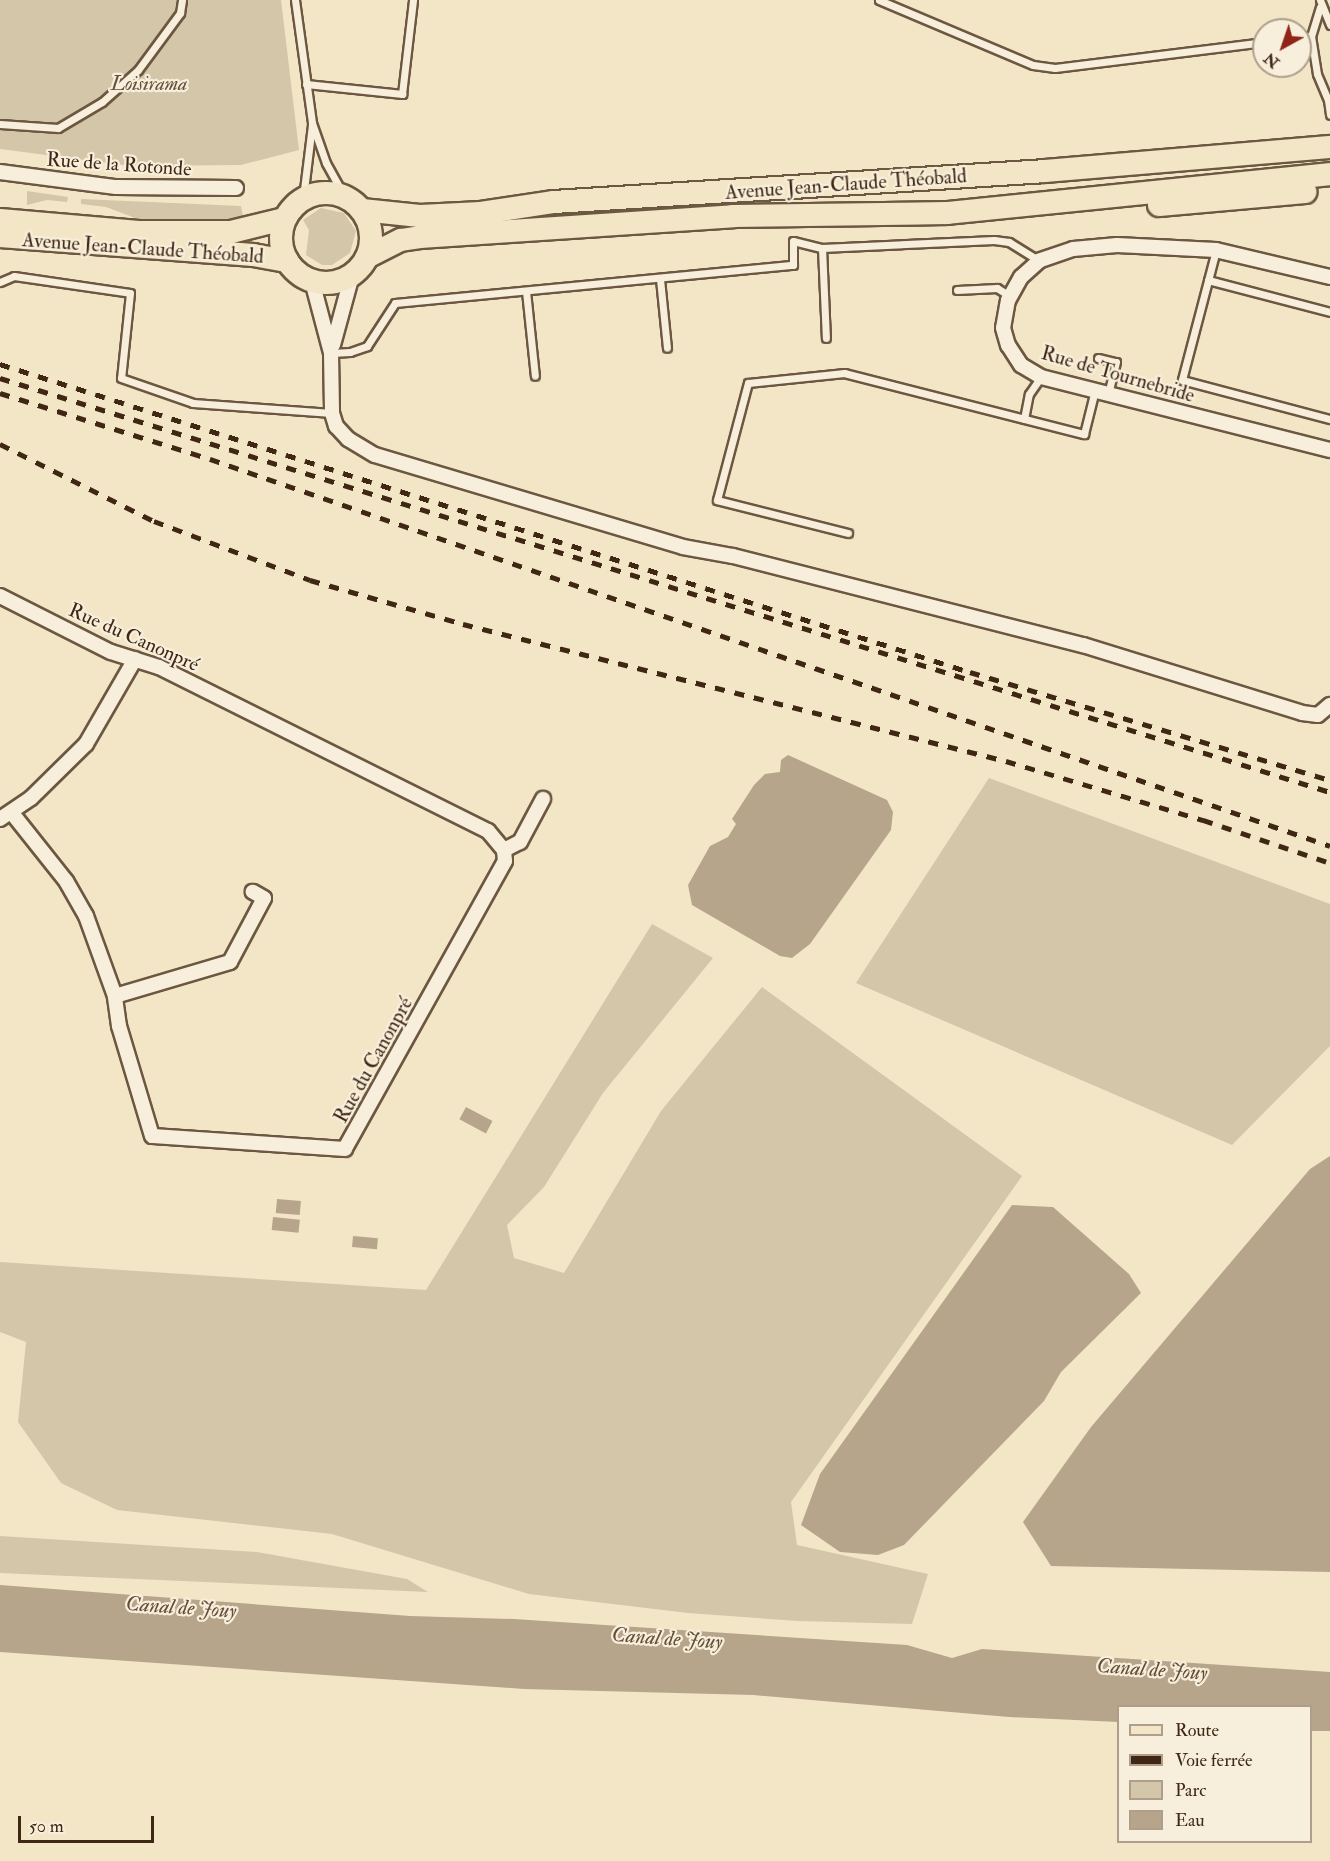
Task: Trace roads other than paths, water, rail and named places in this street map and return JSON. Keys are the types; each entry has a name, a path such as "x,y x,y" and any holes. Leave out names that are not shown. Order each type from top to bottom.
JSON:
{"main road":[{"name":"Avenue Jean-Claude Théobald","path":"353,203 420,216 481,213 554,202 1044,171 1330,147"},
{"name":"Avenue Jean-Claude Théobald","path":"367,257 401,240 420,237 601,222 1026,208 1330,174"},
{"path":"1026,208 1198,203 1330,189"},
{"path":"323,192 353,203 371,241 367,257 352,275 333,283 312,281 287,261 280,232 284,219 303,198 323,192"},
{"name":"Avenue Jean-Claude Théobald","path":"0,220 141,232 231,232 284,219"},
{"name":"Avenue Jean-Claude Théobald","path":"0,236 253,255 287,261"}],"street":[{"name":"Rue de la Rotonde","path":"0,172 116,188 236,188"},
{"name":"Rue de Tournebride","path":"1330,277 1216,250 1117,245 1073,249 1039,261 1021,277 1010,296 1003,328 1008,345 1021,365 1041,376 1330,450"},
{"path":"331,353 352,275"},
{"path":"312,281 331,353 332,413 336,426 348,439 395,463 683,547 733,556 1083,645 1302,713 1318,715 1330,707"},
{"name":"Rue du Canonpré","path":"0,596 111,652 159,667 488,831 504,850 501,874 345,1149 152,1136 119,1026 116,996 86,916 66,881 6,816"},
{"path":"6,816 86,744 135,659"},
{"path":"504,850 520,842 543,799"},
{"path":"116,996 230,962 264,898 253,892"}],"lane":[{"path":"0,124 58,128 102,102 138,70 180,14 182,0"},
{"path":"295,0 312,123 326,163 353,203"},
{"path":"306,84 402,94 413,0"},
{"path":"879,0 1033,65 1055,68 1252,43"},
{"path":"1320,4 1330,25"},
{"path":"1312,32 1320,4"},
{"path":"1312,42 1317,74 1329,98 1330,115"},
{"path":"303,198 312,123"},
{"path":"331,353 350,352 367,346 395,303 793,265 793,241 822,248 994,240 1009,242 1039,261"},
{"path":"822,248 826,338"},
{"path":"1216,250 1182,380 1330,418"},
{"path":"0,282 14,276 130,293 121,378 193,403 332,413"},
{"path":"660,279 667,348"},
{"path":"1208,280 1330,312"},
{"path":"957,290 997,288 1010,296"},
{"path":"526,291 535,376"},
{"path":"848,533 717,500 748,383 844,373 1084,435 1116,362 1098,358"},
{"path":"1024,419 1029,394 1041,376"}],"water":[{"path":"788,755 887,800 893,812 891,830 810,944 792,958 780,956 692,905 688,885 710,846 728,837 736,824 732,819 754,785 765,774 780,772 781,760"},
{"path":"466,1107 492,1121 486,1133 459,1119"},
{"path":"1330,1156 1330,1572 1051,1566 1023,1522 1091,1427 1310,1169"},
{"path":"277,1199 301,1201 300,1215 276,1213"},
{"path":"1012,1205 1053,1207 1129,1274 1141,1293 1061,1372 1044,1401 904,1545 878,1555 840,1552 801,1525 820,1474"},
{"path":"273,1217 300,1220 298,1233 272,1230"},
{"path":"353,1236 378,1238 377,1249 352,1247"},
{"name":"Canal de Jouy","path":"0,1585 410,1616 514,1619 907,1645 952,1658 982,1649 1330,1672 1330,1731 1312,1731 1312,1705 1117,1705 1117,1722 1009,1717 753,1695 524,1689 0,1652"}],"railway":[{"path":"0,364 970,672 1330,780"},
{"path":"0,378 1330,792"},
{"path":"0,393 210,459 1330,846"},
{"path":"0,444 154,521 310,580 463,624 1006,761 1203,820 1330,863"}],"park label":[{"name":"Loisirama","path":"149,83"}]}
